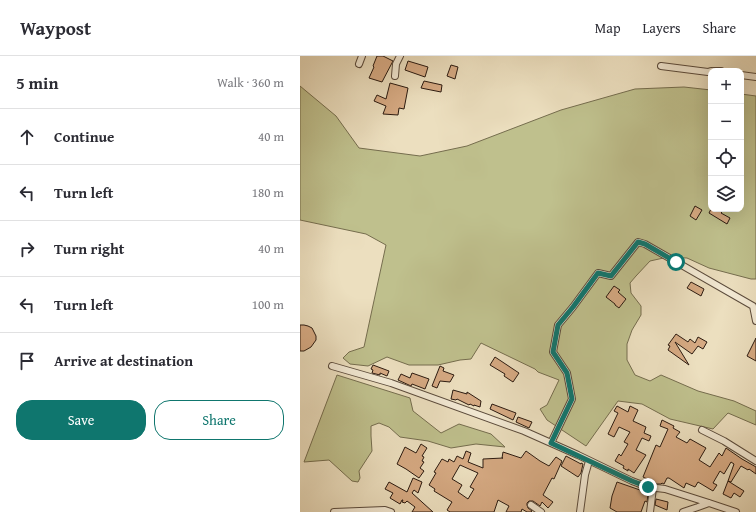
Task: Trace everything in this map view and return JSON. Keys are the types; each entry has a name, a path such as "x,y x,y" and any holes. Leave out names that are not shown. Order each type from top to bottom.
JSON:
{"street":[{"path":"359,64 362,56"},
{"path":"395,76 396,64 400,56"},
{"path":"661,66 708,72"},
{"path":"744,75 756,76"},
{"path":"551,443 572,399 567,373 553,352 558,325 598,273 611,276 638,242 645,244 755,304 756,321"},
{"path":"332,366 391,383 524,431 648,487 665,489 736,512"},
{"path":"702,430 724,441 756,461"},
{"path":"580,512 585,475 589,460"},
{"path":"650,512 653,488"},
{"path":"683,512 709,502"},
{"path":"532,505 541,512"},
{"path":"334,512 385,510 391,512"}],"green space":[{"path":"300,86 336,116 359,148 420,156 467,146 561,110 635,89 684,87 708,90 708,212 744,212 744,94 756,96 756,279 709,268 687,258 668,257 650,261 630,283 631,293 641,306 641,315 632,330 627,344 627,360 635,375 650,381 661,375 698,391 734,401 756,411 756,425 728,413 713,429 670,419 642,404 618,401 586,446 547,420 540,409 547,405 559,380 538,372 535,369 481,343 471,359 438,365 409,365 387,357 368,366 350,364 343,358 349,352 364,347 386,245 366,234 300,220"},
{"path":"337,375 410,398 413,411 441,433 459,424 491,434 505,447 476,444 451,448 428,441 400,437 389,427 379,423 371,426 372,451 359,471 360,478 358,482 352,481 329,460 304,462"}],"building":[{"path":"377,56 383,56 393,61 382,82 369,78"},
{"path":"408,61 428,67 425,77 405,70"},
{"path":"451,65 458,67 455,79 447,76"},
{"path":"424,81 442,85 441,92 421,88"},
{"path":"390,83 408,88 404,109 399,108 398,115 383,114 386,106 374,101 377,95 386,99"},
{"path":"695,206 702,210 696,220 690,216"},
{"path":"722,212 721,213 730,218 727,224 709,213"},
{"path":"691,282 704,289 701,296 687,288"},
{"path":"614,286 620,290 618,292 626,299 619,308 606,297"},
{"path":"300,325 312,328 316,336 316,340 311,347 304,351 300,351"},
{"path":"676,334 688,342 690,339 695,343 698,337 707,342 703,349 698,346 692,354 675,342 689,365 668,350 670,346 668,345"},
{"path":"756,338 756,361 747,356"},
{"path":"495,357 519,373 513,382 504,376 505,374 490,365"},
{"path":"373,365 389,371 387,376 380,373 380,375 372,373 373,370 371,369"},
{"path":"440,366 444,368 443,371 454,375 450,382 440,381 437,388 432,386"},
{"path":"412,373 429,379 425,389 412,384 411,386 398,380 401,374 410,378"},
{"path":"453,390 467,394 467,392 481,401 480,407 469,405 457,399 451,399"},
{"path":"492,404 516,413 513,420 490,409"},
{"path":"617,406 628,412 630,406 638,410 633,421 646,427 644,433 651,436 649,441 642,438 636,450 646,455 634,473 623,468 624,466 615,461 619,454 621,456 628,444 624,442 630,432 619,427 614,437 608,434 618,413 614,411"},
{"path":"518,417 532,422 529,428 516,422"},
{"path":"662,420 674,426 673,428 680,432 676,437 687,443 690,439 706,448 699,460 710,467 719,453 722,456 726,448 756,467 756,474 741,466 731,482 728,481 734,464 731,462 724,474 720,471 713,483 717,485 713,491 698,482 695,487 686,483 684,488 669,478 667,478 664,484 657,484 643,477 656,445 660,447 668,429 660,426"},
{"path":"421,444 427,448 422,456 424,457 422,461 424,462 420,468 424,471 419,478 397,464 405,447 416,453"},
{"path":"466,451 471,453 468,462 483,468 483,459 503,458 503,452 521,458 526,451 549,466 556,457 562,461 554,479 552,478 543,495 553,502 548,508 542,502 540,506 533,501 529,501 527,505 532,511 531,512 527,512 522,509 521,512 506,512 509,506 498,500 494,512 450,512 447,510 452,502 434,491 435,489 429,485 436,473 434,472 442,459 448,462 449,459 454,462 457,456 463,459","holes":["460,465 478,473 470,487 474,489 468,499 458,492 462,485 452,479"]},
{"path":"566,456 583,464 581,473 578,477 561,466"},
{"path":"413,478 422,482 418,493 414,490 412,493 433,512 412,512 415,507 407,501 405,503 402,502 402,500 400,504 390,498 393,493 385,489 389,482 407,492"},
{"path":"728,481 744,491 740,497 734,493 731,498 723,494"},
{"path":"617,482 648,494 647,502 645,501 641,512 617,512 610,508"},
{"path":"656,499 668,502 667,510 655,505"}],"route":[{"path":"648,487 551,443 572,399 567,373 553,352 558,325 598,273 611,276 638,242 645,244 676,262"}]}
